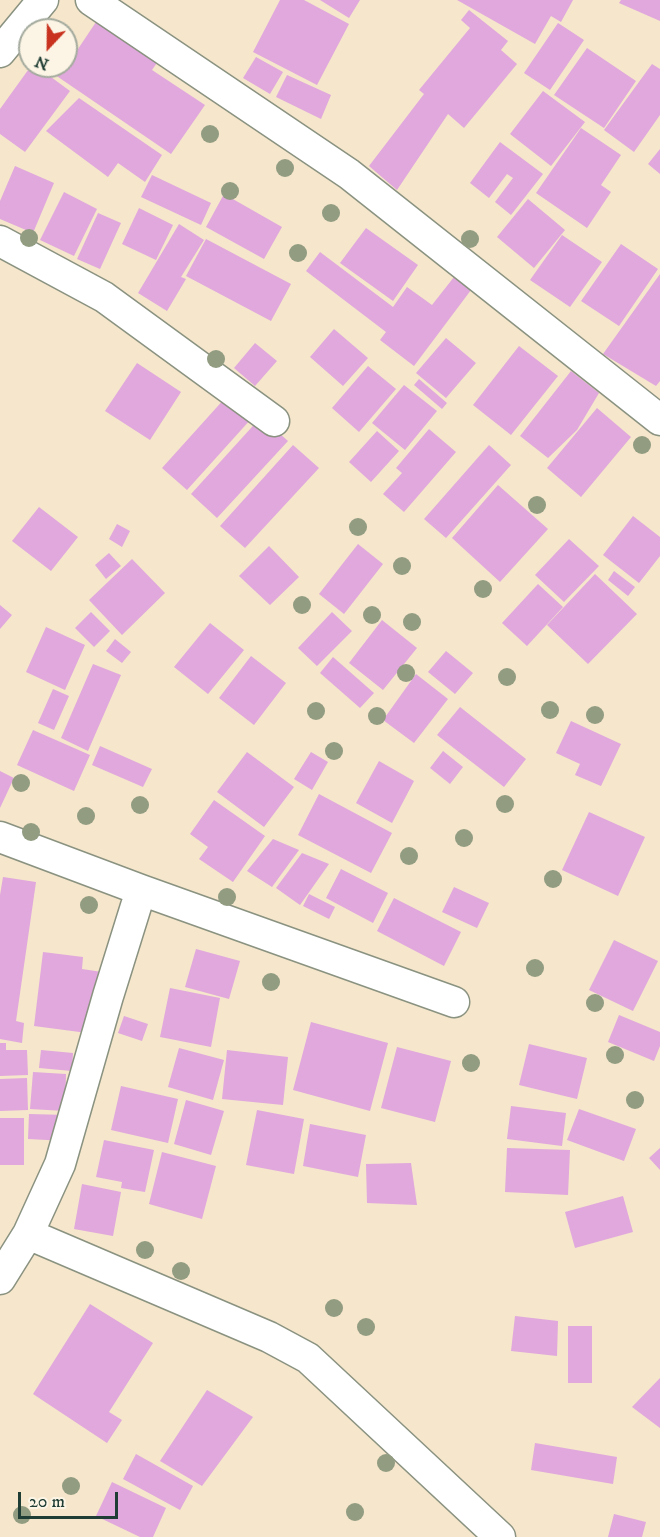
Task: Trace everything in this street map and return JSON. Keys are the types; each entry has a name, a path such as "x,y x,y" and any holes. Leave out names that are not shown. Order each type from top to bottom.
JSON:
{"street":[{"path":"0,52 43,0"},
{"path":"91,0 349,174 660,420"},
{"path":"0,241 104,297 274,421"},
{"path":"0,837 454,1002"},
{"path":"0,1279 28,1234 60,1164 141,890"},
{"path":"28,1234 269,1337 308,1358 500,1537"}],"building":[{"path":"280,0 304,0 349,24 317,85 253,52"},
{"path":"320,0 360,0 349,18"},
{"path":"457,0 573,0 561,22 551,16 535,44"},
{"path":"621,0 660,0 660,21 619,3"},
{"path":"469,10 508,41 501,50 517,64 464,128 448,114 397,190 369,166 424,94 419,90 470,28 461,20"},
{"path":"96,22 163,54 152,70 205,105 171,154 60,78 78,78 78,49"},
{"path":"558,23 584,40 550,90 524,73"},
{"path":"587,48 636,81 604,128 554,95"},
{"path":"256,57 283,72 270,94 243,78"},
{"path":"652,64 660,69 660,115 634,152 604,130"},
{"path":"287,75 331,95 321,119 276,97"},
{"path":"22,78 52,78 70,91 25,152 0,134 0,109"},
{"path":"543,91 585,122 551,166 510,134"},
{"path":"79,98 162,155 145,182 118,163 108,177 46,131"},
{"path":"581,128 621,155 601,185 611,192 587,228 536,193"},
{"path":"500,142 543,174 511,215 495,202 513,178 507,174 489,198 470,183"},
{"path":"660,149 660,174 648,164"},
{"path":"15,166 54,183 33,233 0,219 0,201"},
{"path":"152,175 211,203 201,225 141,197"},
{"path":"64,192 97,209 74,256 40,240"},
{"path":"224,194 282,227 264,259 206,227"},
{"path":"528,199 565,230 534,268 497,237"},
{"path":"139,208 173,225 156,260 122,244"},
{"path":"98,213 121,223 100,269 77,259"},
{"path":"179,224 204,240 181,277 186,279 167,311 138,293"},
{"path":"366,228 418,265 393,301 340,263"},
{"path":"562,235 602,262 570,307 530,280"},
{"path":"206,239 291,284 271,321 186,276"},
{"path":"621,244 658,269 619,326 581,301"},
{"path":"320,252 393,307 407,287 432,305 454,277 471,290 414,366 380,340 386,332 306,271"},
{"path":"660,274 660,381 656,386 603,354"},
{"path":"334,329 368,358 343,386 310,357"},
{"path":"446,338 476,363 446,398 416,373"},
{"path":"255,343 277,361 255,386 234,368"},
{"path":"519,346 558,376 511,435 473,405"},
{"path":"137,363 181,392 150,440 105,411"},
{"path":"368,366 396,389 359,432 332,408"},
{"path":"571,371 599,393 577,430 548,458 520,436"},
{"path":"419,379 447,403 442,409 414,385"},
{"path":"404,385 437,411 405,450 372,423"},
{"path":"226,397 251,419 187,490 162,468"},
{"path":"597,408 631,437 581,497 547,468"},
{"path":"261,417 288,441 217,518 191,494"},
{"path":"429,429 456,452 404,512 383,494 402,473 396,468"},
{"path":"377,431 399,451 371,482 349,462"},
{"path":"293,445 319,468 245,548 220,526"},
{"path":"489,445 511,465 446,538 424,519"},
{"path":"498,485 548,529 500,582 452,538"},
{"path":"39,507 78,537 51,571 12,541"},
{"path":"633,516 660,537 660,556 639,583 603,555"},
{"path":"117,524 130,531 122,547 109,539"},
{"path":"569,539 599,566 564,602 535,575"},
{"path":"358,544 383,564 344,614 319,594"},
{"path":"269,546 299,577 270,605 239,576"},
{"path":"109,553 121,566 106,579 95,565"},
{"path":"132,559 165,593 122,635 89,600"},
{"path":"614,571 635,587 628,596 608,580"},
{"path":"595,574 637,614 588,664 547,625"},
{"path":"538,584 563,607 527,646 502,623"},
{"path":"0,605 12,615 0,629"},
{"path":"91,612 110,631 94,647 75,628"},
{"path":"332,612 352,631 317,666 298,648"},
{"path":"382,620 417,648 383,690 349,663"},
{"path":"210,623 244,650 208,694 174,667"},
{"path":"46,627 85,645 65,690 26,672"},
{"path":"115,639 131,652 122,663 106,651"},
{"path":"446,651 473,673 455,694 428,672"},
{"path":"251,656 286,683 254,725 219,698"},
{"path":"333,657 374,693 360,708 320,673"},
{"path":"93,664 121,675 88,751 61,738"},
{"path":"416,674 448,699 414,743 383,720"},
{"path":"53,689 69,696 54,730 38,723"},
{"path":"460,707 526,759 504,787 437,735"},
{"path":"571,721 621,744 601,786 575,775 580,764 556,753"},
{"path":"33,730 90,755 74,791 17,765"},
{"path":"100,746 152,769 143,787 92,765"},
{"path":"443,751 463,767 450,784 430,768"},
{"path":"247,752 294,787 264,827 217,792"},
{"path":"311,752 328,762 312,790 294,779"},
{"path":"379,761 414,781 392,823 356,803"},
{"path":"0,771 14,778 0,808"},
{"path":"319,794 392,833 371,873 298,835"},
{"path":"214,800 265,836 233,882 199,859 208,847 190,834"},
{"path":"589,812 645,837 618,896 562,870"},
{"path":"273,839 299,850 272,887 247,871"},
{"path":"302,853 329,864 300,905 276,888"},
{"path":"341,869 388,893 373,923 326,898"},
{"path":"3,877 36,882 16,1021 24,1023 22,1043 0,1039 0,895"},
{"path":"454,887 489,903 477,928 442,912"},
{"path":"309,894 335,907 329,919 303,906"},
{"path":"394,898 461,932 444,966 377,931"},
{"path":"614,940 658,961 633,1011 589,990"},
{"path":"196,949 240,961 229,999 185,987"},
{"path":"43,952 83,957 82,969 102,972 95,1034 34,1026"},
{"path":"170,988 220,998 211,1047 160,1037"},
{"path":"619,1015 660,1032 660,1046 654,1061 608,1042"},
{"path":"124,1016 148,1024 142,1041 118,1033"},
{"path":"311,1022 388,1043 370,1111 293,1090"},
{"path":"0,1043 6,1043 6,1050 27,1050 28,1075 0,1076"},
{"path":"529,1044 587,1058 577,1099 519,1085"},
{"path":"397,1047 451,1061 435,1122 381,1108"},
{"path":"179,1048 224,1060 213,1100 168,1087"},
{"path":"41,1050 73,1053 72,1071 39,1068"},
{"path":"227,1050 288,1057 283,1105 222,1099"},
{"path":"33,1072 66,1074 65,1111 30,1109"},
{"path":"27,1078 28,1110 0,1111 0,1079"},
{"path":"121,1086 178,1099 168,1143 111,1130"},
{"path":"186,1100 224,1111 211,1155 174,1144"},
{"path":"511,1106 566,1113 562,1146 507,1139"},
{"path":"579,1109 636,1129 624,1161 567,1140"},
{"path":"257,1110 304,1119 294,1174 246,1165"},
{"path":"29,1114 67,1115 66,1141 28,1139"},
{"path":"0,1118 24,1118 24,1165 0,1165"},
{"path":"310,1124 366,1135 358,1177 303,1166"},
{"path":"104,1140 154,1150 145,1192 121,1188 122,1182 96,1177"},
{"path":"507,1148 570,1150 568,1195 505,1192"},
{"path":"660,1148 660,1170 649,1158"},
{"path":"162,1152 216,1166 202,1219 149,1204"},
{"path":"411,1163 417,1205 367,1203 366,1164"},
{"path":"82,1184 121,1192 113,1236 74,1229"},
{"path":"623,1196 633,1232 575,1248 565,1212"},
{"path":"90,1304 153,1343 109,1412 122,1420 107,1443 33,1394"},
{"path":"515,1316 558,1321 557,1356 511,1351"},
{"path":"568,1326 592,1326 592,1383 568,1383"},
{"path":"660,1378 660,1428 632,1407"},
{"path":"207,1390 253,1417 202,1486 160,1461"},
{"path":"535,1443 617,1457 613,1484 531,1470"},
{"path":"136,1454 193,1486 180,1510 123,1479"},
{"path":"112,1482 166,1508 153,1537 140,1537 96,1516"},
{"path":"614,1514 646,1522 642,1537 608,1537"}]}
